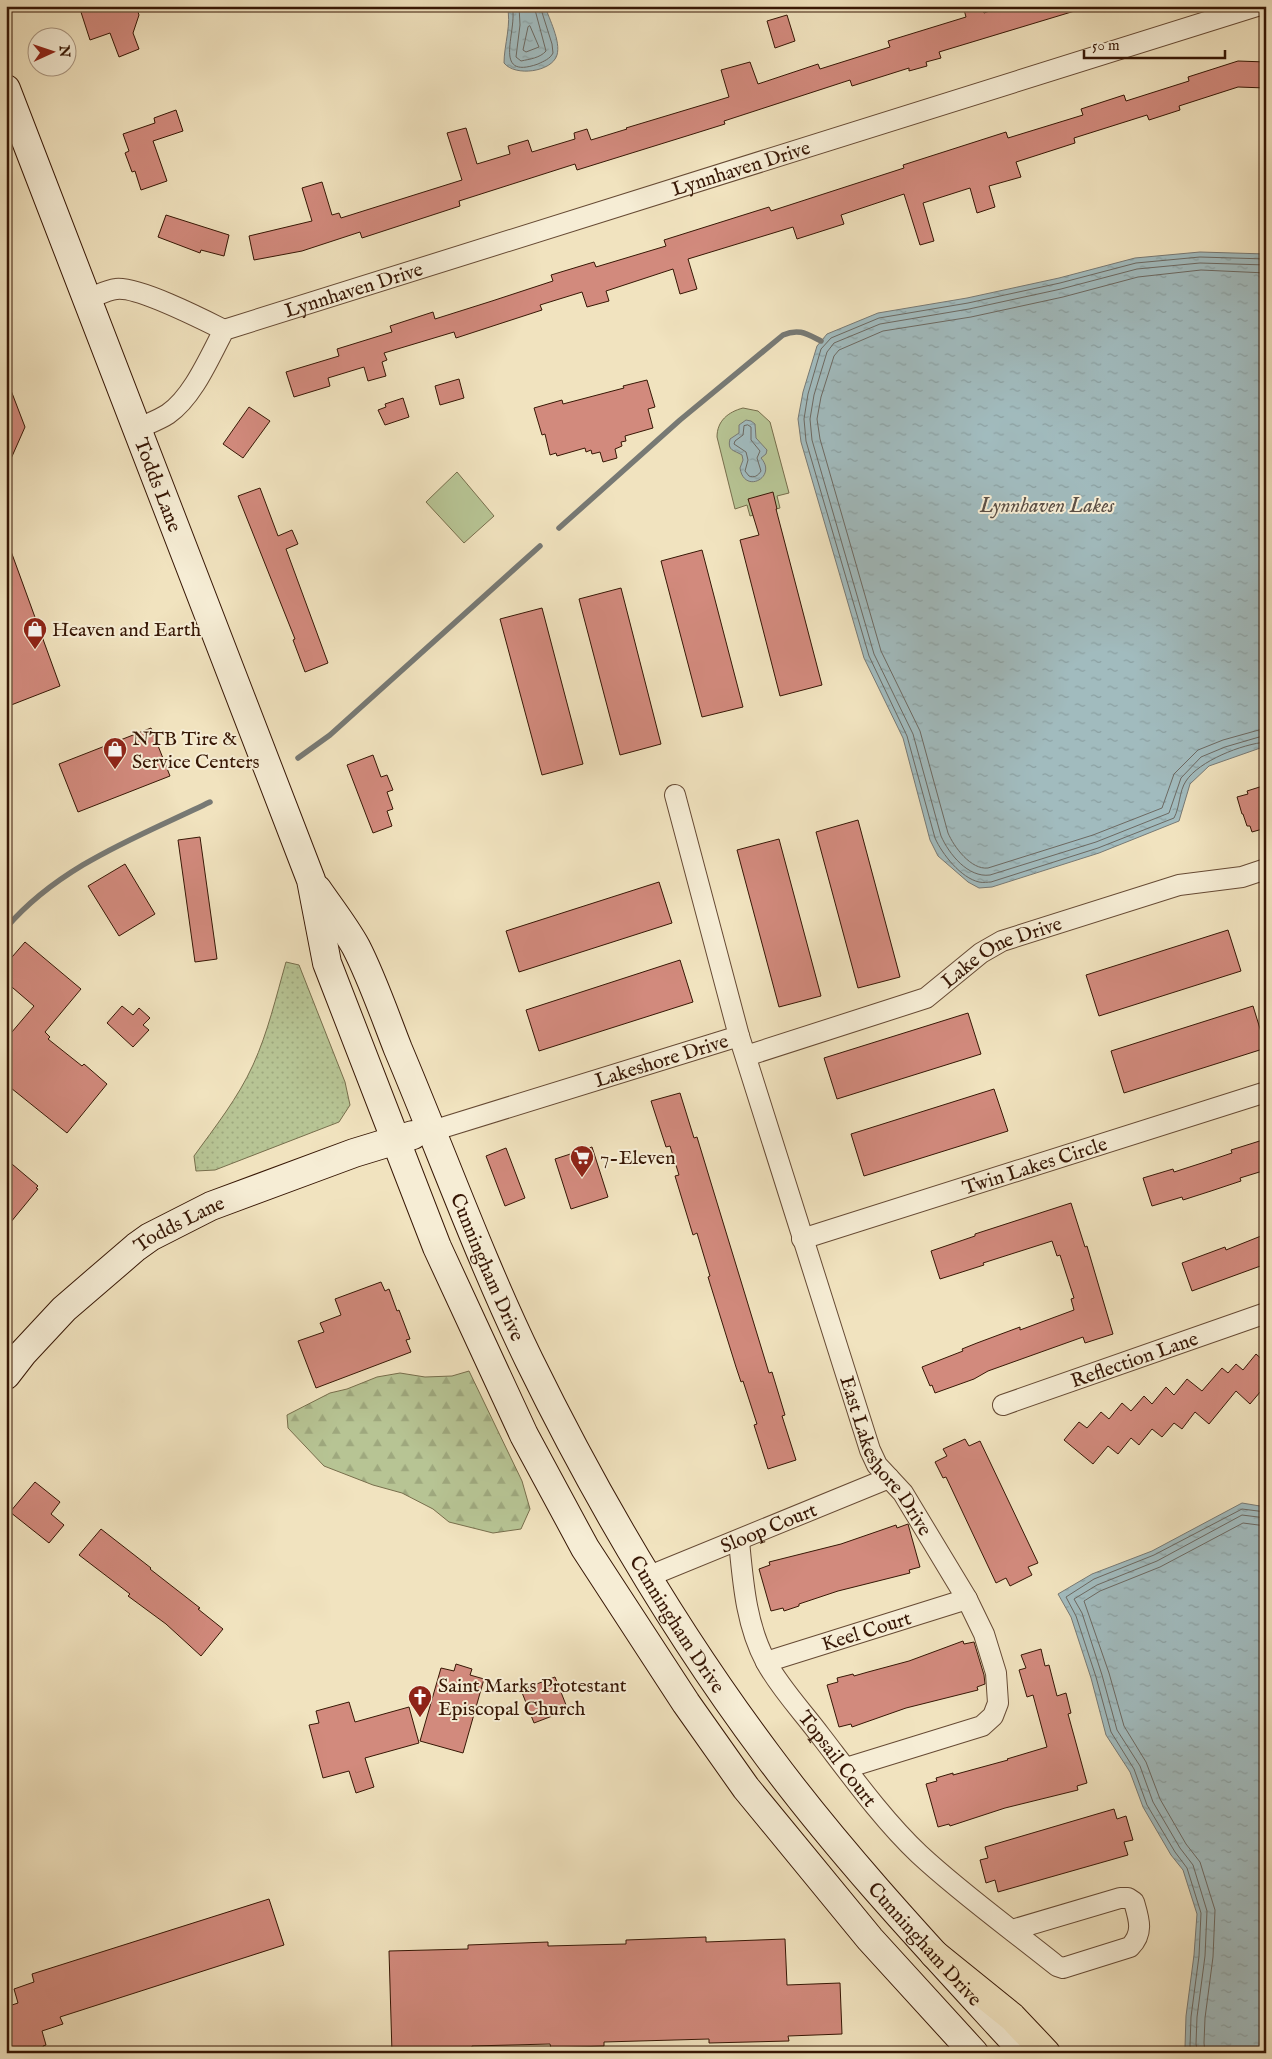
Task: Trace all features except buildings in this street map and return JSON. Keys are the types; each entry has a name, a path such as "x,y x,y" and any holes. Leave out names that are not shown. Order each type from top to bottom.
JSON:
{"highway":[{"path":"934,1954 1012,2017 1046,2053"}],"main road":[{"name":"Todds Lane","path":"6,89 311,880 327,963 395,1140"},
{"name":"Todds Lane","path":"6,1375 22,1353 64,1309 150,1237 211,1206 354,1153 432,1130 356,946 311,880"},
{"name":"Cunningham Drive","path":"432,1130 474,1239 531,1363 576,1454 647,1578 708,1674 770,1759 841,1846 934,1954 1025,2053"},
{"name":"Cunningham Drive","path":"395,1140 454,1287 524,1435 585,1548 630,1620 686,1703 770,1819 870,1939 974,2053"}],"street":[{"name":"Lynnhaven Drive","path":"224,330 1257,6"},
{"path":"87,299 116,289 130,291 190,313 224,330 198,377 177,407 167,415 137,429"},
{"name":"Lakeshore Drive","path":"432,1130 739,1036 675,795"},
{"name":"Lake One Drive","path":"746,1056 926,998 981,953 1002,941 1179,885 1242,877 1266,869"},
{"name":"East Lakeshore Drive","path":"739,1036 870,1450 877,1465 903,1493 967,1599 984,1634 996,1673 998,1704 992,1716 982,1726 846,1768"},
{"name":"Twin Lakes Circle","path":"802,1239 1266,1092"},
{"name":"Reflection Lane","path":"1003,1405 1266,1313"},
{"name":"Sloop Court","path":"647,1578 889,1478"},
{"name":"Topsail Court","path":"739,1541 746,1604 766,1662 846,1768 904,1839 919,1854 1012,1930 1057,1966 1063,1968 1130,1947 1136,1941 1140,1932 1140,1923 1134,1902 1128,1898 1120,1898 1012,1930"},
{"name":"Keel Court","path":"766,1662 967,1599"}],"green space":[{"path":"743,408 758,411 770,422 789,493 777,496 780,508 750,516 747,505 735,509 717,437 719,426 724,418"},
{"path":"457,472 494,516 464,543 426,502"},
{"path":"286,962 299,965 345,1082 350,1105 339,1122 215,1170 196,1171 194,1156 233,1101 253,1065 267,1027"},
{"path":"469,1371 522,1481 530,1509 521,1529 493,1533 449,1522 433,1509 402,1493 373,1485 324,1466 288,1428 287,1415 330,1393 347,1389 377,1377 400,1373 425,1377 452,1376"}],"water":[{"path":"507,6 545,6 556,37 558,49 554,61 541,69 533,71 516,70 504,63 509,20"},
{"name":"Lynnhaven Lakes","path":"1200,252 1266,254 1266,746 1209,766 1190,784 1179,821 1099,853 992,887 979,888 968,882 938,856 930,840 903,738 864,658 801,442 798,419 803,392 817,346 827,334 878,313 967,298 1059,278 1135,258"},
{"path":"746,420 755,424 756,438 767,450 766,454 761,458 765,465 763,477 753,482 743,476 740,468 743,460 742,455 732,450 729,446 730,439 739,433 739,425"},
{"path":"1242,1503 1266,1507 1266,2053 1188,2053 1185,2047 1186,2016 1197,1914 1183,1870 1171,1855 1143,1807 1130,1772 1106,1735 1091,1678 1071,1617 1058,1594 1092,1574 1152,1551"}],"waterway":[{"path":"559,528 680,420 783,335 798,332 821,341"},
{"path":"298,758 330,735 540,546"},
{"path":"6,928 27,906 75,870 128,841 210,802"}],"place":[{"name":"Heaven and Earth","path":"35,650"},
{"name":"NTB Tire & Service Centers","path":"115,770"},
{"name":"7-Eleven","path":"582,1178"},
{"name":"Saint Marks Protestant Episcopal Church","path":"420,1718"}]}
